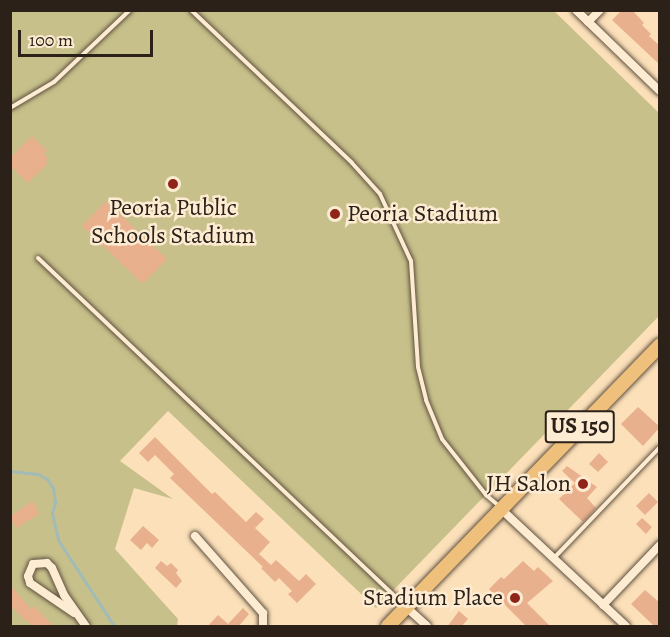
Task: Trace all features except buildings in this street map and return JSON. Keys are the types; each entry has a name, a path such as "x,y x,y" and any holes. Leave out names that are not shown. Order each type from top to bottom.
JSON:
{"highway":[{"name":"US 150","path":"388,627 660,345"}],"street":[{"path":"576,10 660,91"},
{"path":"588,22 600,10"},
{"path":"501,508 626,627"},
{"path":"195,536 263,613 263,627"},
{"path":"603,605 660,545"},
{"path":"74,612 30,583 28,576 33,564 47,562 74,612 86,627"},
{"path":"406,607 426,627"}],"lane":[{"path":"10,108 54,82 130,10"},
{"path":"191,10 352,163 380,194 411,261 418,367 426,400 442,439 486,495 501,508"},
{"path":"38,258 406,607"},
{"path":"554,558 660,447"}],"shaded area":[{"name":"Peoria Stadium","path":"10,11 554,11 659,113 659,316 376,608 168,411 120,461 173,499 134,488 115,549 178,619 177,626 11,626"}],"waterway":[{"path":"10,471 38,474 47,479 53,488 55,503 52,513 58,540 114,626"}],"place":[{"name":"Peoria Public Schools Stadium","path":"173,184"},
{"name":"Peoria Stadium","path":"335,214"},
{"name":"JH Salon","path":"583,484"},
{"name":"Stadium Place","path":"515,598"}]}
